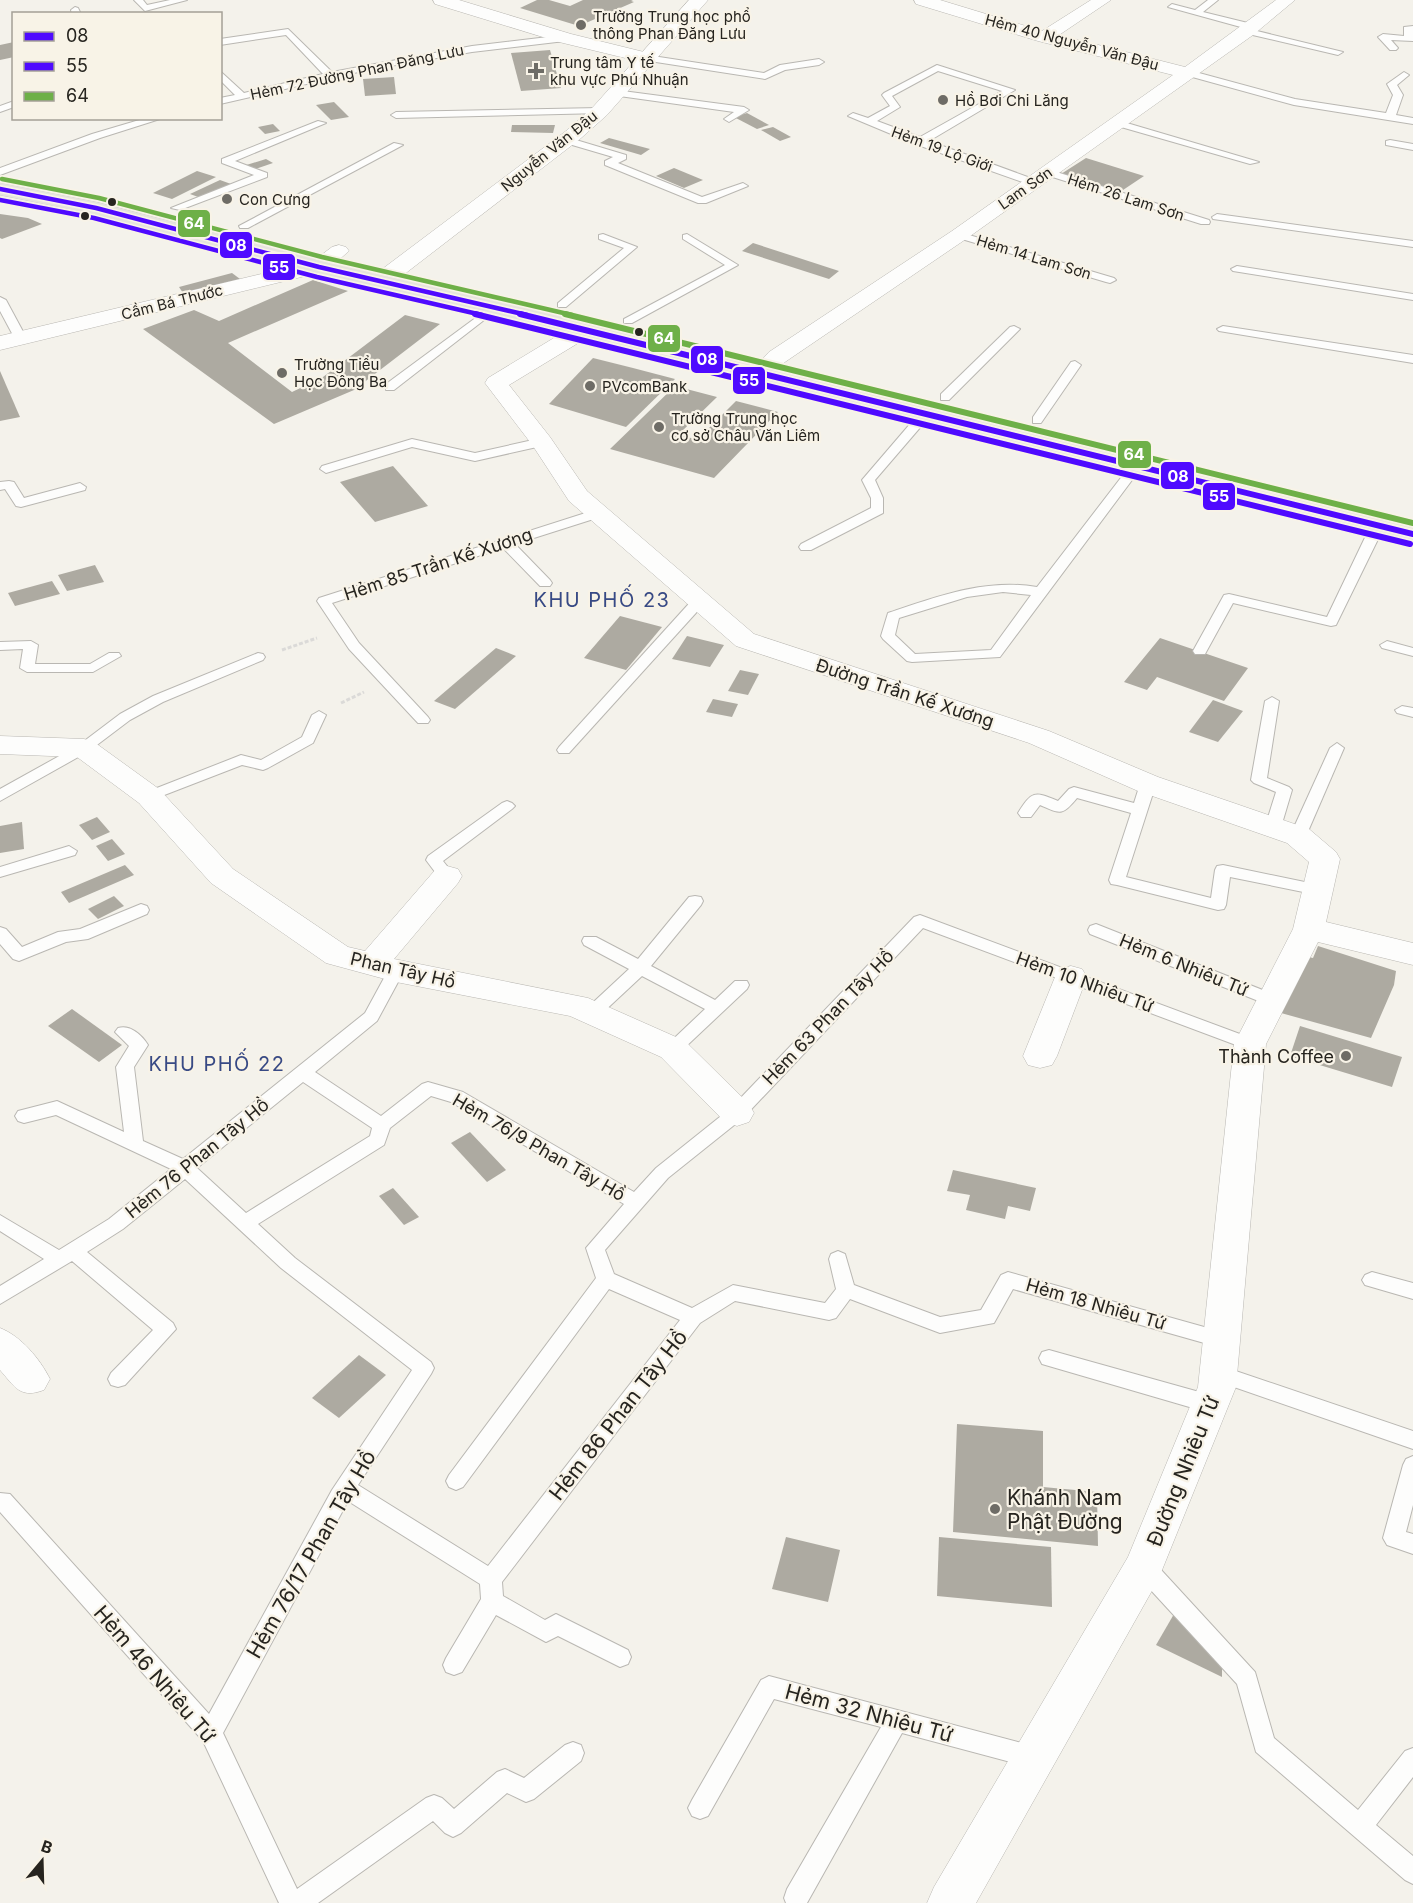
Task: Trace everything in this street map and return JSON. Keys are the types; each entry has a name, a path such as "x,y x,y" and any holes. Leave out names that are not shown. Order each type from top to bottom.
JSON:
{"main road":[{"path":"0,172 125,195 339,251 390,274 493,308 585,330 945,398 1413,512"},
{"path":"0,189 96,208 320,267 390,274 562,305 628,321 926,413 1413,534"}],"street":[{"path":"441,0 566,38 646,58"},
{"name":"Nguyễn Văn Đậu","path":"390,274 566,140 600,111 699,0"},
{"name":"Hẻm 40 Nguyễn Văn Đậu","path":"922,0 1044,37 1188,73"},
{"path":"1044,37 1103,0"},
{"name":"Lam Sơn","path":"769,365 1188,73 1287,0"},
{"name":"Cầm Bá Thước","path":"10,341 320,267 339,251"},
{"name":"Đường Trần Kế Xương","path":"585,330 496,383 542,442 578,496 745,640 1039,737 1144,797 1285,831 1325,859 1309,929"},
{"path":"0,745 84,748"},
{"name":"Phan Tây Hồ","path":"84,748 149,796 222,876 337,955 384,967 577,1006 673,1049 736,1113"},
{"path":"384,967 447,876"},
{"path":"1309,929 1413,954"},
{"name":"Đường Nhiêu Tứ","path":"950,1903 1144,1567 1217,1372 1250,1044 1309,929"},
{"path":"1040,1056 1071,977"},
{"path":"0,1344 31,1379"}],"lane":[{"path":"138,0 149,11 183,0"},
{"path":"1196,13 1214,0"},
{"path":"1172,7 1338,52"},
{"path":"1393,48 1383,37 1410,39 1407,28 1413,29"},
{"path":"222,42 288,32 330,76"},
{"name":"Hẻm 72 Đường Phan Đăng Lưu","path":"222,101 330,76 472,49 566,38"},
{"path":"646,58 765,76 783,68 819,63"},
{"path":"868,122 895,107 887,95 937,68 1011,90 919,142"},
{"path":"1188,73 1294,102 1413,121"},
{"path":"1390,117 1398,94 1392,84 1404,75"},
{"path":"222,76 242,96"},
{"path":"615,93 744,110 729,119"},
{"path":"396,115 600,111"},
{"name":"Hẻm 19 Lộ Giới","path":"853,116 919,142 1039,177"},
{"path":"0,172 96,136 151,120"},
{"path":"176,208 263,175 226,161 321,123"},
{"path":"1117,123 1254,162"},
{"path":"566,140 622,157 609,163 702,201 743,186"},
{"path":"1390,143 1413,147"},
{"path":"244,226 399,145"},
{"name":"Hẻm 26 Lam Sơn","path":"1039,177 1205,222"},
{"path":"1217,217 1413,244"},
{"name":"Hẻm 14 Lam Sơn","path":"959,234 1110,280"},
{"path":"562,305 632,247 603,237"},
{"path":"628,321 733,265 687,237"},
{"path":"1236,269 1413,297"},
{"path":"0,300 10,341"},
{"path":"390,387 493,308"},
{"path":"945,398 1014,329"},
{"path":"1223,329 1413,359"},
{"path":"1037,420 1075,365"},
{"path":"806,547 879,510 877,498 868,480 926,413"},
{"path":"326,469 412,443 475,458 542,442"},
{"path":"1040,591 1019,586 964,593 893,616 888,636 912,658 995,654 1040,591 1137,465"},
{"path":"0,486 9,485 21,503 80,487"},
{"name":"Hẻm 85 Trần Kế Xương","path":"423,720 354,646 324,601 598,513"},
{"path":"1200,651 1229,598 1331,622 1378,525"},
{"path":"506,543 545,583"},
{"path":"564,750 699,600"},
{"path":"0,646 32,645 27,668 93,668 114,657"},
{"path":"1387,645 1413,652"},
{"path":"0,795 84,748 125,717 158,699 258,657"},
{"path":"1272,701 1258,780 1284,790 1285,831"},
{"path":"149,796 242,753 263,765 308,740 319,715"},
{"path":"1285,831 1337,748"},
{"path":"1026,813 1037,798 1060,808 1074,792 1144,797 1117,880 1218,904 1223,870 1318,890"},
{"path":"447,876 434,860 507,806"},
{"path":"0,872 69,851"},
{"path":"592,1013 640,968 695,901"},
{"path":"0,933 19,955 64,936 82,935 141,910"},
{"name":"Hẻm 10 Nhiêu Tứ","path":"920,921 1250,1044"},
{"name":"Hẻm 63 Phan Tây Hồ","path":"736,1113 920,921"},
{"name":"Hẻm 6 Nhiêu Tứ","path":"1096,930 1272,1000"},
{"path":"590,941 717,1008"},
{"name":"Hẻm 76 Phan Tây Hồ","path":"0,1296 116,1224 371,1017 384,967"},
{"path":"673,1049 741,986"},
{"path":"124,1032 140,1045 125,1067 135,1145"},
{"path":"303,1073 382,1125"},
{"name":"Hẻm 76/9 Phan Tây Hồ","path":"244,1222 378,1140 382,1125 428,1089 457,1096 636,1202"},
{"name":"Hẻm 76/17 Phan Tây Hồ","path":"24,1116 57,1108 185,1168 288,1263 424,1368 345,1488 211,1733"},
{"path":"456,1481 606,1279 595,1248 662,1173 736,1113"},
{"path":"0,1222 66,1255 166,1329 118,1379"},
{"path":"693,1317 732,1293 829,1312 846,1290 838,1259"},
{"name":"Hẻm 86 Phan Tây Hồ","path":"454,1665 491,1590 693,1317 606,1279"},
{"name":"Hẻm 18 Nhiêu Tứ","path":"846,1290 940,1325 987,1317 1008,1280 1217,1372"},
{"path":"1372,1280 1413,1291"},
{"path":"1048,1358 1217,1372 1413,1440"},
{"path":"1413,1465 1394,1538 1413,1544"},
{"path":"345,1488 491,1590 546,1632 556,1624 620,1657"},
{"name":"Hẻm 46 Nhiêu Tứ","path":"0,1503 3,1501 211,1733 291,1903"},
{"path":"1144,1567 1247,1678 1264,1744 1413,1872"},
{"name":"Hẻm 32 Nhiêu Tứ","path":"700,1808 769,1687 1033,1757"},
{"path":"796,1898 897,1721"},
{"path":"297,1903 434,1806 453,1825 505,1780 526,1791 573,1753"},
{"path":"1360,1826 1413,1759"}],"path":[{"path":"258,657 343,629"},
{"path":"319,715 386,681"}],"building":[{"path":"537,0 549,0 570,6 583,0 633,0 631,1 634,2 579,26 520,8"},
{"path":"12,42 12,57 0,60 0,45"},
{"name":"Trung tâm Y tế khu vực Phú Nhuận","path":"550,50 561,88 521,91 511,53"},
{"path":"394,77 396,94 365,96 363,79"},
{"path":"334,102 349,117 331,120 316,105"},
{"path":"747,113 769,125 757,129 734,117"},
{"path":"273,124 280,131 265,134 258,127"},
{"path":"512,125 555,125 553,133 511,132"},
{"path":"773,127 791,137 780,141 761,130"},
{"path":"609,138 650,149 641,155 600,143"},
{"path":"1086,158 1144,176 1120,192 1061,174"},
{"path":"266,159 273,163 247,172 240,167"},
{"path":"674,168 703,180 684,188 656,176"},
{"path":"197,171 216,177 172,199 153,193"},
{"path":"220,180 231,184 201,198 190,194"},
{"path":"0,214 28,218 42,224 2,239 0,238"},
{"path":"753,243 839,271 829,279 742,251"},
{"path":"232,273 240,279 183,293 179,287"},
{"path":"313,280 348,291 228,343 292,392 323,377 405,315 440,324 354,390 274,424 143,329 194,310 219,321"},
{"path":"593,358 675,379 626,427 549,404"},
{"path":"0,371 20,417 0,421"},
{"path":"675,386 717,397 679,434 697,440 736,401 778,412 714,478 610,449"},
{"path":"393,466 428,506 375,522 340,482"},
{"path":"95,565 104,582 67,591 58,575"},
{"path":"52,581 60,594 15,606 8,593"},
{"path":"620,616 662,627 626,670 584,658"},
{"path":"687,636 724,645 710,667 672,659"},
{"path":"1160,638 1248,668 1224,701 1157,677 1147,690 1124,682"},
{"path":"496,648 516,656 455,709 434,701"},
{"path":"740,670 759,674 748,695 728,691"},
{"path":"713,699 738,704 732,717 706,712"},
{"path":"1213,700 1243,711 1218,742 1189,732"},
{"path":"97,817 110,832 92,840 79,825"},
{"path":"22,822 24,849 0,853 0,826"},
{"path":"112,839 125,854 108,861 96,846"},
{"path":"125,865 134,875 69,903 61,892"},
{"path":"114,896 124,906 98,919 88,909"},
{"path":"1318,946 1396,971 1394,985 1371,1038 1281,1013 1304,956 1313,958"},
{"path":"72,1009 122,1045 99,1062 48,1026"},
{"name":"Thành Coffee","path":"1300,1026 1402,1057 1392,1087 1290,1056"},
{"path":"470,1132 506,1170 487,1182 451,1143"},
{"path":"953,1170 1036,1188 1030,1211 1008,1206 1005,1219 966,1210 970,1195 947,1191"},
{"path":"393,1188 419,1217 404,1225 379,1196"},
{"path":"359,1355 386,1375 339,1418 312,1398"},
{"path":"957,1424 1043,1431 1043,1487 1097,1492 1098,1546 953,1532"},
{"path":"786,1537 840,1550 828,1602 772,1589"},
{"path":"939,1537 1051,1547 1052,1607 937,1596"},
{"path":"1174,1614 1222,1664 1222,1677 1156,1645"}],"transit line":[{"name":"64","path":"2,179 99,198 322,257 550,310 1413,523"},
{"name":"08","path":"0,189 96,208 319,267 547,320 1413,534"},
{"name":"55","path":"0,200 94,218 317,277 545,330 1410,544"}],"place":[{"name":"Trường Trung học phổ thông Phan Đăng Lưu","path":"581,25"},
{"name":"Trung tâm Y tế khu vực Phú Nhuận","path":"536,71"},
{"name":"Hồ Bơi Chi Lăng","path":"943,100"},
{"name":"Con Cưng","path":"227,199"},
{"name":"Trường Tiểu Học Đông Ba","path":"282,373"},
{"name":"PVcomBank","path":"590,386"},
{"name":"Trường Trung học cơ sở Châu Văn Liêm","path":"659,427"},
{"name":"Thành Coffee","path":"1346,1056"},
{"name":"Khánh Nam Phật Đường","path":"995,1509"}],"district":[{"name":"KHU PHỐ 23","path":"602,600"},
{"name":"KHU PHỐ 22","path":"217,1064"}]}
